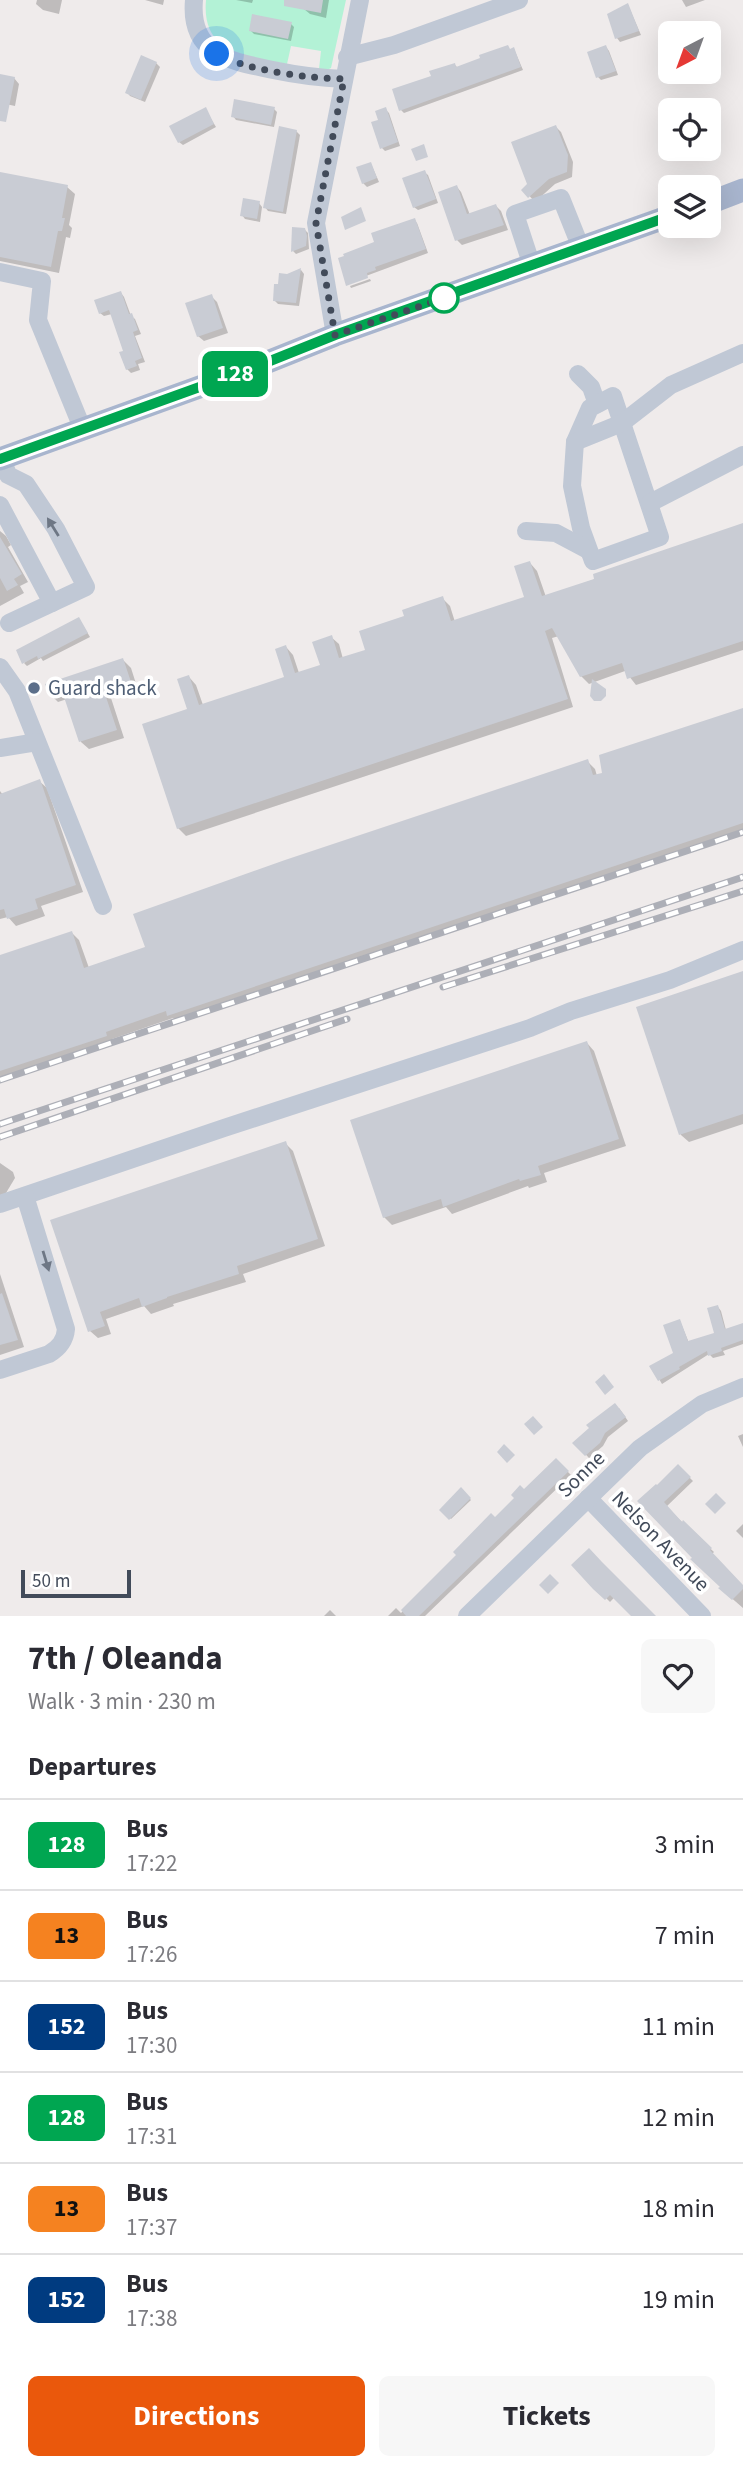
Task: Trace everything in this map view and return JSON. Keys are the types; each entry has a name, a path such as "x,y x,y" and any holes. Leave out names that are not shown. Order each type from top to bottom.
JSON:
{"main road":[{"path":"721,198 743,190"},
{"path":"2,470 83,430 335,335 658,220"}],"street":[{"path":"194,0 197,30 206,44 230,61 315,78 344,79"},
{"path":"335,335 316,223 360,0"},
{"path":"347,57 394,45 519,0"},
{"path":"532,266 515,214 561,198 581,248"},
{"path":"0,272 42,281 38,320 83,430"},
{"path":"575,442 622,423 671,385 743,353"},
{"path":"578,374 591,387 600,402 622,423 660,537 593,561 581,528 572,486 575,442 600,402"},
{"path":"650,503 743,455"},
{"path":"2,470 26,484 55,529 86,586 9,623"},
{"path":"0,505 52,603"},
{"path":"526,531 555,533 588,550"},
{"path":"0,667 17,691 103,906"},
{"path":"0,748 37,742"},
{"path":"0,1204 530,1028 571,1011 670,980 743,950"},
{"path":"0,1370 56,1350 63,1343 66,1329 25,1196"},
{"name":"Sonne","path":"467,1616 640,1448 702,1404 743,1387"},
{"name":"Nelson Avenue","path":"588,1498 702,1616"}],"green space":[{"path":"206,0 346,0 331,68 319,69 321,51 291,46 287,64 257,59 230,50 211,32 206,18"}],"building":[{"path":"284,0 323,0 321,13 284,6"},
{"path":"628,3 639,31 615,39 607,14"},
{"path":"252,14 292,22 288,39 249,31"},
{"path":"508,45 510,49 514,47 521,67 399,111 392,89 431,76 429,71 455,63 456,67"},
{"path":"606,45 616,71 596,78 587,52"},
{"path":"141,55 157,62 141,100 125,93"},
{"path":"0,74 15,77 6,122 0,121"},
{"path":"234,99 275,107 271,125 231,117"},
{"path":"206,107 214,124 178,143 169,126"},
{"path":"386,107 398,142 380,149 371,122 378,120 375,111"},
{"path":"556,125 568,155 567,172 549,179 528,198 521,190 527,184 511,142"},
{"path":"279,126 297,130 283,212 263,208"},
{"path":"424,144 428,157 416,161 411,149"},
{"path":"371,162 377,178 362,184 356,167"},
{"path":"425,170 436,199 413,208 402,178"},
{"path":"0,172 68,185 62,218 65,218 62,231 58,231 51,267 0,257"},
{"path":"457,185 467,214 496,204 504,225 455,241 438,192"},
{"path":"243,198 260,201 257,219 240,216"},
{"path":"361,207 366,221 345,230 341,217"},
{"path":"415,218 426,249 375,267 376,270 367,273 368,278 346,286 338,258 374,242 371,233"},
{"path":"292,227 305,228 307,236 306,246 291,252"},
{"path":"301,268 296,303 273,301 274,284 278,284 279,273 287,274"},
{"path":"121,291 138,330 133,332 142,358 135,361 137,366 126,370 119,352 123,351 109,310 99,314 94,300"},
{"path":"212,294 223,328 197,337 185,303"},
{"path":"743,523 743,641 627,679 622,663 580,677 552,628 545,631 568,699 177,829 142,724 187,709 177,679 189,675 199,705 284,677 275,649 286,645 295,673 320,665 312,642 332,635 339,658 365,650 359,631 404,616 402,610 443,596 451,621 524,597 514,566 530,561 542,596 594,579 593,574"},
{"path":"0,537 22,574 14,579 18,585 7,591 0,578"},
{"path":"79,617 88,633 38,659 37,656 22,664 16,650"},
{"path":"123,658 131,682 104,691 117,730 79,742 62,691 49,695 45,684"},
{"path":"592,679 606,689 606,696 601,701 594,701 590,696"},
{"path":"743,708 743,823 167,1016 166,1011 106,1032 107,1036 0,1071 0,955 72,931 84,968 145,947 133,914 285,860 588,759 593,775 602,773 599,755"},
{"path":"40,779 76,885 35,899 38,909 7,919 4,909 0,910 0,794"},
{"path":"743,971 743,1114 679,1135 636,1007"},
{"path":"587,1041 619,1139 538,1166 541,1175 520,1181 519,1179 443,1207 441,1199 383,1218 350,1120"},
{"path":"286,1141 318,1239 237,1266 239,1274 142,1307 139,1298 100,1312 105,1326 88,1332 50,1220"},
{"path":"2,1293 18,1340 0,1345 0,1294"},
{"path":"718,1305 725,1329 743,1323 743,1340 708,1356 707,1351 658,1381 649,1366 673,1353 663,1325 680,1319 688,1341 714,1333 707,1308"},
{"path":"604,1374 614,1387 605,1395 595,1382"},
{"path":"615,1403 626,1417 605,1433 600,1443 585,1456 572,1443 589,1428 586,1425"},
{"path":"533,1416 543,1427 534,1435 524,1424"},
{"path":"504,1444 515,1455 507,1463 497,1452"},
{"path":"556,1458 569,1471 419,1616 406,1616 401,1610 456,1555 453,1552 491,1513 495,1517 514,1498 511,1495 520,1485 524,1489"},
{"path":"678,1464 691,1477 664,1502 712,1548 710,1550 743,1585 743,1589 732,1600 637,1501"},
{"path":"461,1487 471,1498 449,1520 439,1510"},
{"path":"716,1493 726,1503 715,1514 705,1504"},
{"path":"589,1548 656,1616 631,1616 610,1595 605,1600 593,1589 571,1565"},
{"path":"550,1574 559,1583 548,1594 539,1585"}],"railway":[{"path":"0,1080 743,832"},
{"path":"0,1124 743,877"},
{"path":"443,987 743,891"},
{"path":"0,1137 347,1019"}],"bus line":[{"name":"128","path":"0,459 255,367 335,335 658,220"}],"place":[{"name":"Guard shack","path":"34,688"}],"route":[{"path":"217,54 230,61 315,78 344,79 316,223 335,335 444,298"}]}
